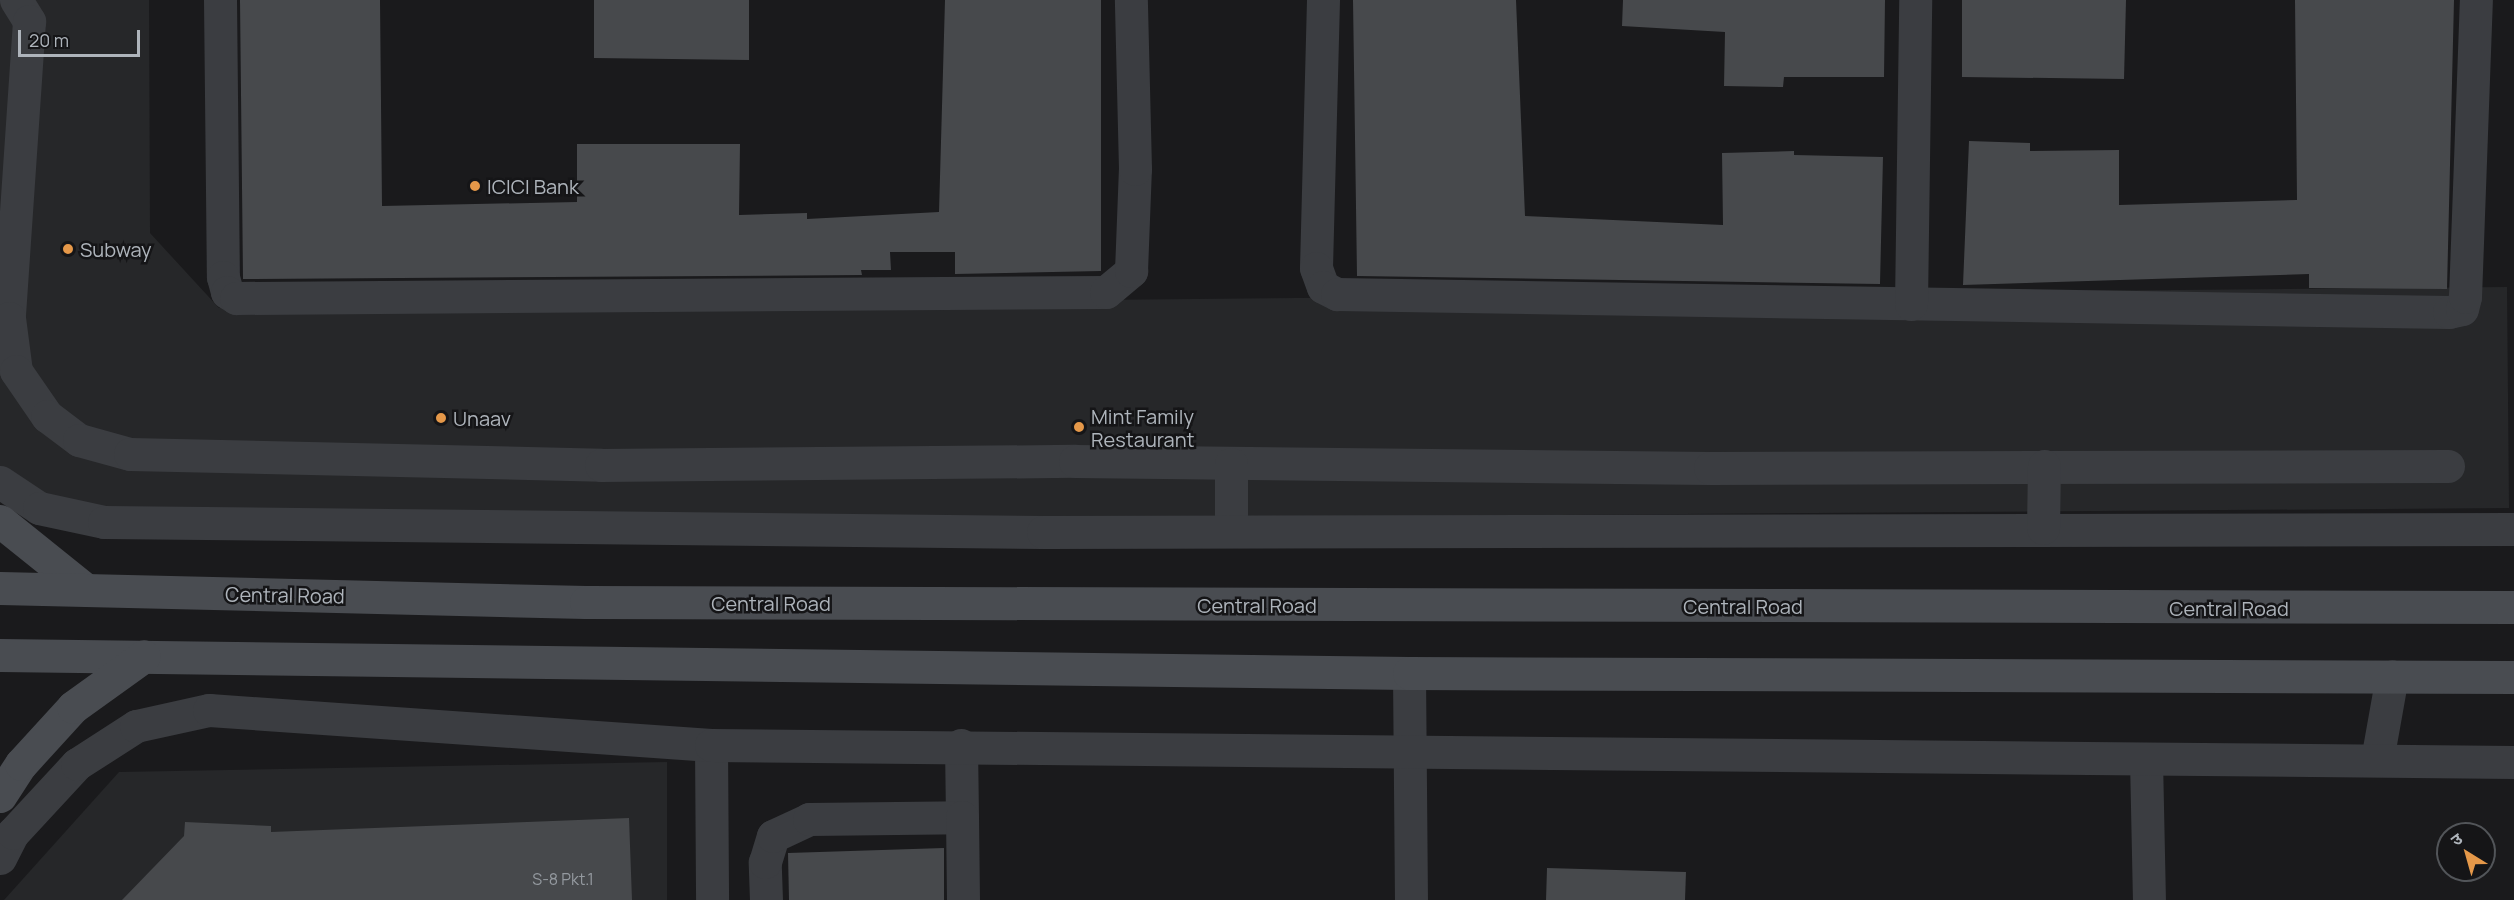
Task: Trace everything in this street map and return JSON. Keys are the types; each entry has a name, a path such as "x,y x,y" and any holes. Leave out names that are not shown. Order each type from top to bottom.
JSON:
{"main road":[{"path":"0,521 86,590"},
{"name":"Central Road","path":"0,588 598,602 2514,607"},
{"path":"0,655 1409,673 2514,677"},
{"path":"0,796 21,764 73,707 144,656"}],"street":[{"path":"16,0 29,21 9,318 16,371 47,416 79,440 130,454 577,464 2448,466"},
{"path":"220,0 223,276 228,292 236,298 1106,292 1131,271 1135,169 1131,0"},
{"path":"1323,0 1316,268 1323,287 1337,294 1911,304 2462,309 2476,0"},
{"path":"1911,304 1915,0"},
{"path":"1231,464 1232,531"},
{"path":"2043,528 2044,466"},
{"path":"0,482 39,508 104,522 1232,531 2514,529"},
{"path":"1409,673 1410,900"},
{"path":"2377,760 2392,676"},
{"path":"0,858 13,833 76,764 136,726 209,710 711,745 1408,749 2514,762"},
{"path":"711,745 712,900"},
{"path":"961,745 963,900"},
{"path":"2146,759 2149,900"},
{"path":"766,900 765,862 774,836 809,819 962,817"}],"shaded area":[{"path":"0,0 149,0 150,233 219,308 2507,287 2509,508 47,526 0,474"},
{"path":"667,762 667,900 4,900 119,772"}],"building":[{"path":"240,0 380,0 382,206 577,202 577,144 740,144 739,215 807,213 807,219 939,212 945,0 1101,0 1101,271 955,274 955,252 890,252 891,270 861,270 862,275 243,279"},
{"path":"594,0 749,0 749,60 594,58"},
{"path":"1353,0 1516,0 1525,216 1723,225 1722,153 1794,151 1794,155 1883,157 1880,284 1357,276"},
{"path":"1623,0 1885,0 1884,77 1784,77 1783,87 1724,86 1725,32 1622,26"},
{"path":"1962,0 2126,0 2124,79 1962,77"},
{"path":"2295,0 2454,0 2447,289 2309,288 2309,274 1963,285 1969,141 2030,143 2030,151 2119,150 2119,205 2297,200"},
{"path":"629,818 632,900 122,900 184,836 185,822 271,826 271,832"},
{"path":"944,848 944,900 789,900 788,853"},
{"path":"1547,868 1686,872 1685,900 1546,900"}],"place":[{"name":"ICICI Bank","path":"475,186"},
{"name":"Subway","path":"68,249"},
{"name":"Unaav","path":"441,418"},
{"name":"Mint Family Restaurant","path":"1079,427"}]}
